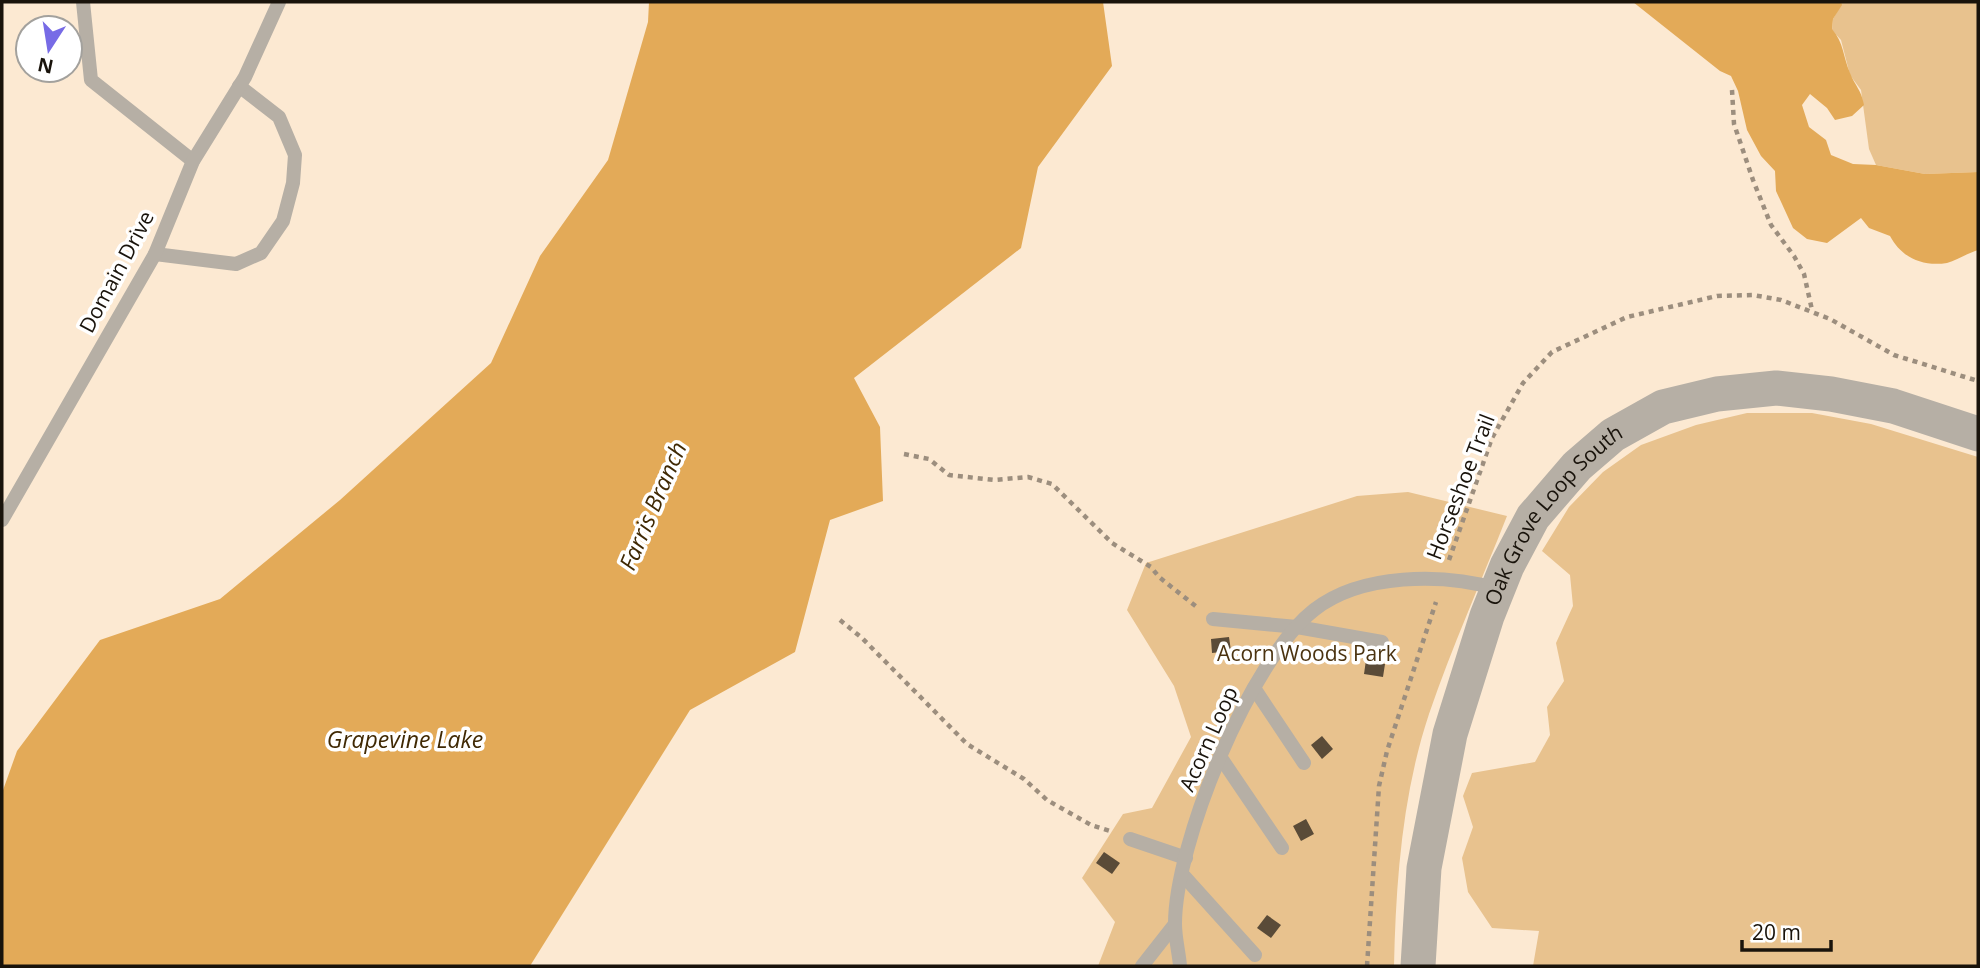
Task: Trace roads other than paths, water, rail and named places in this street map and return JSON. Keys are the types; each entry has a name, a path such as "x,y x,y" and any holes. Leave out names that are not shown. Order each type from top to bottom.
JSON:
{"street":[{"name":"Oak Grove Loop South","path":"1418,966 1424,868 1450,734 1487,617 1507,566 1533,517 1577,466 1613,435 1663,407 1717,394 1776,388 1893,405 1978,434"}],"lane":[{"path":"83,2 91,80 193,161"},
{"name":"Domain Drive","path":"2,520 155,254 193,161 239,86 279,2"},
{"path":"155,254 236,264 261,253 283,221 293,183 295,155 279,117 239,86"},
{"name":"Acorn Loop","path":"1180,966 1175,924 1190,838 1237,717 1269,660 1314,610 1337,596 1368,584 1473,582 1498,589"},
{"path":"1213,620 1297,627 1382,642"},
{"path":"1254,688 1304,763"},
{"path":"1221,758 1282,848"},
{"path":"1130,839 1186,858"},
{"path":"1182,874 1255,955"},
{"path":"1142,966 1175,924"}],"water":[{"name":"Grapevine Lake","path":"649,2 1103,2 1112,66 1038,167 1021,248 854,378 880,427 883,501 830,520 795,652 690,710 530,966 2,966 2,793 17,751 100,640 220,599 340,500 491,363 540,256 608,160 648,22"},
{"path":"1633,2 1841,2 1842,5 1833,19 1832,29 1839,40 1864,105 1852,116 1835,120 1827,108 1810,94 1802,105 1809,127 1826,140 1831,155 1853,164 1876,165 1925,174 1978,172 1978,250 1947,263 1921,262 1900,250 1890,236 1869,228 1861,218 1827,243 1807,239 1793,228 1776,191 1775,171 1761,156 1747,130 1738,91 1731,76 1720,71"}],"water label":[{"name":"Farris Branch","path":"653,506"}],"park label":[{"name":"Acorn Woods Park","path":"1307,654"}]}
